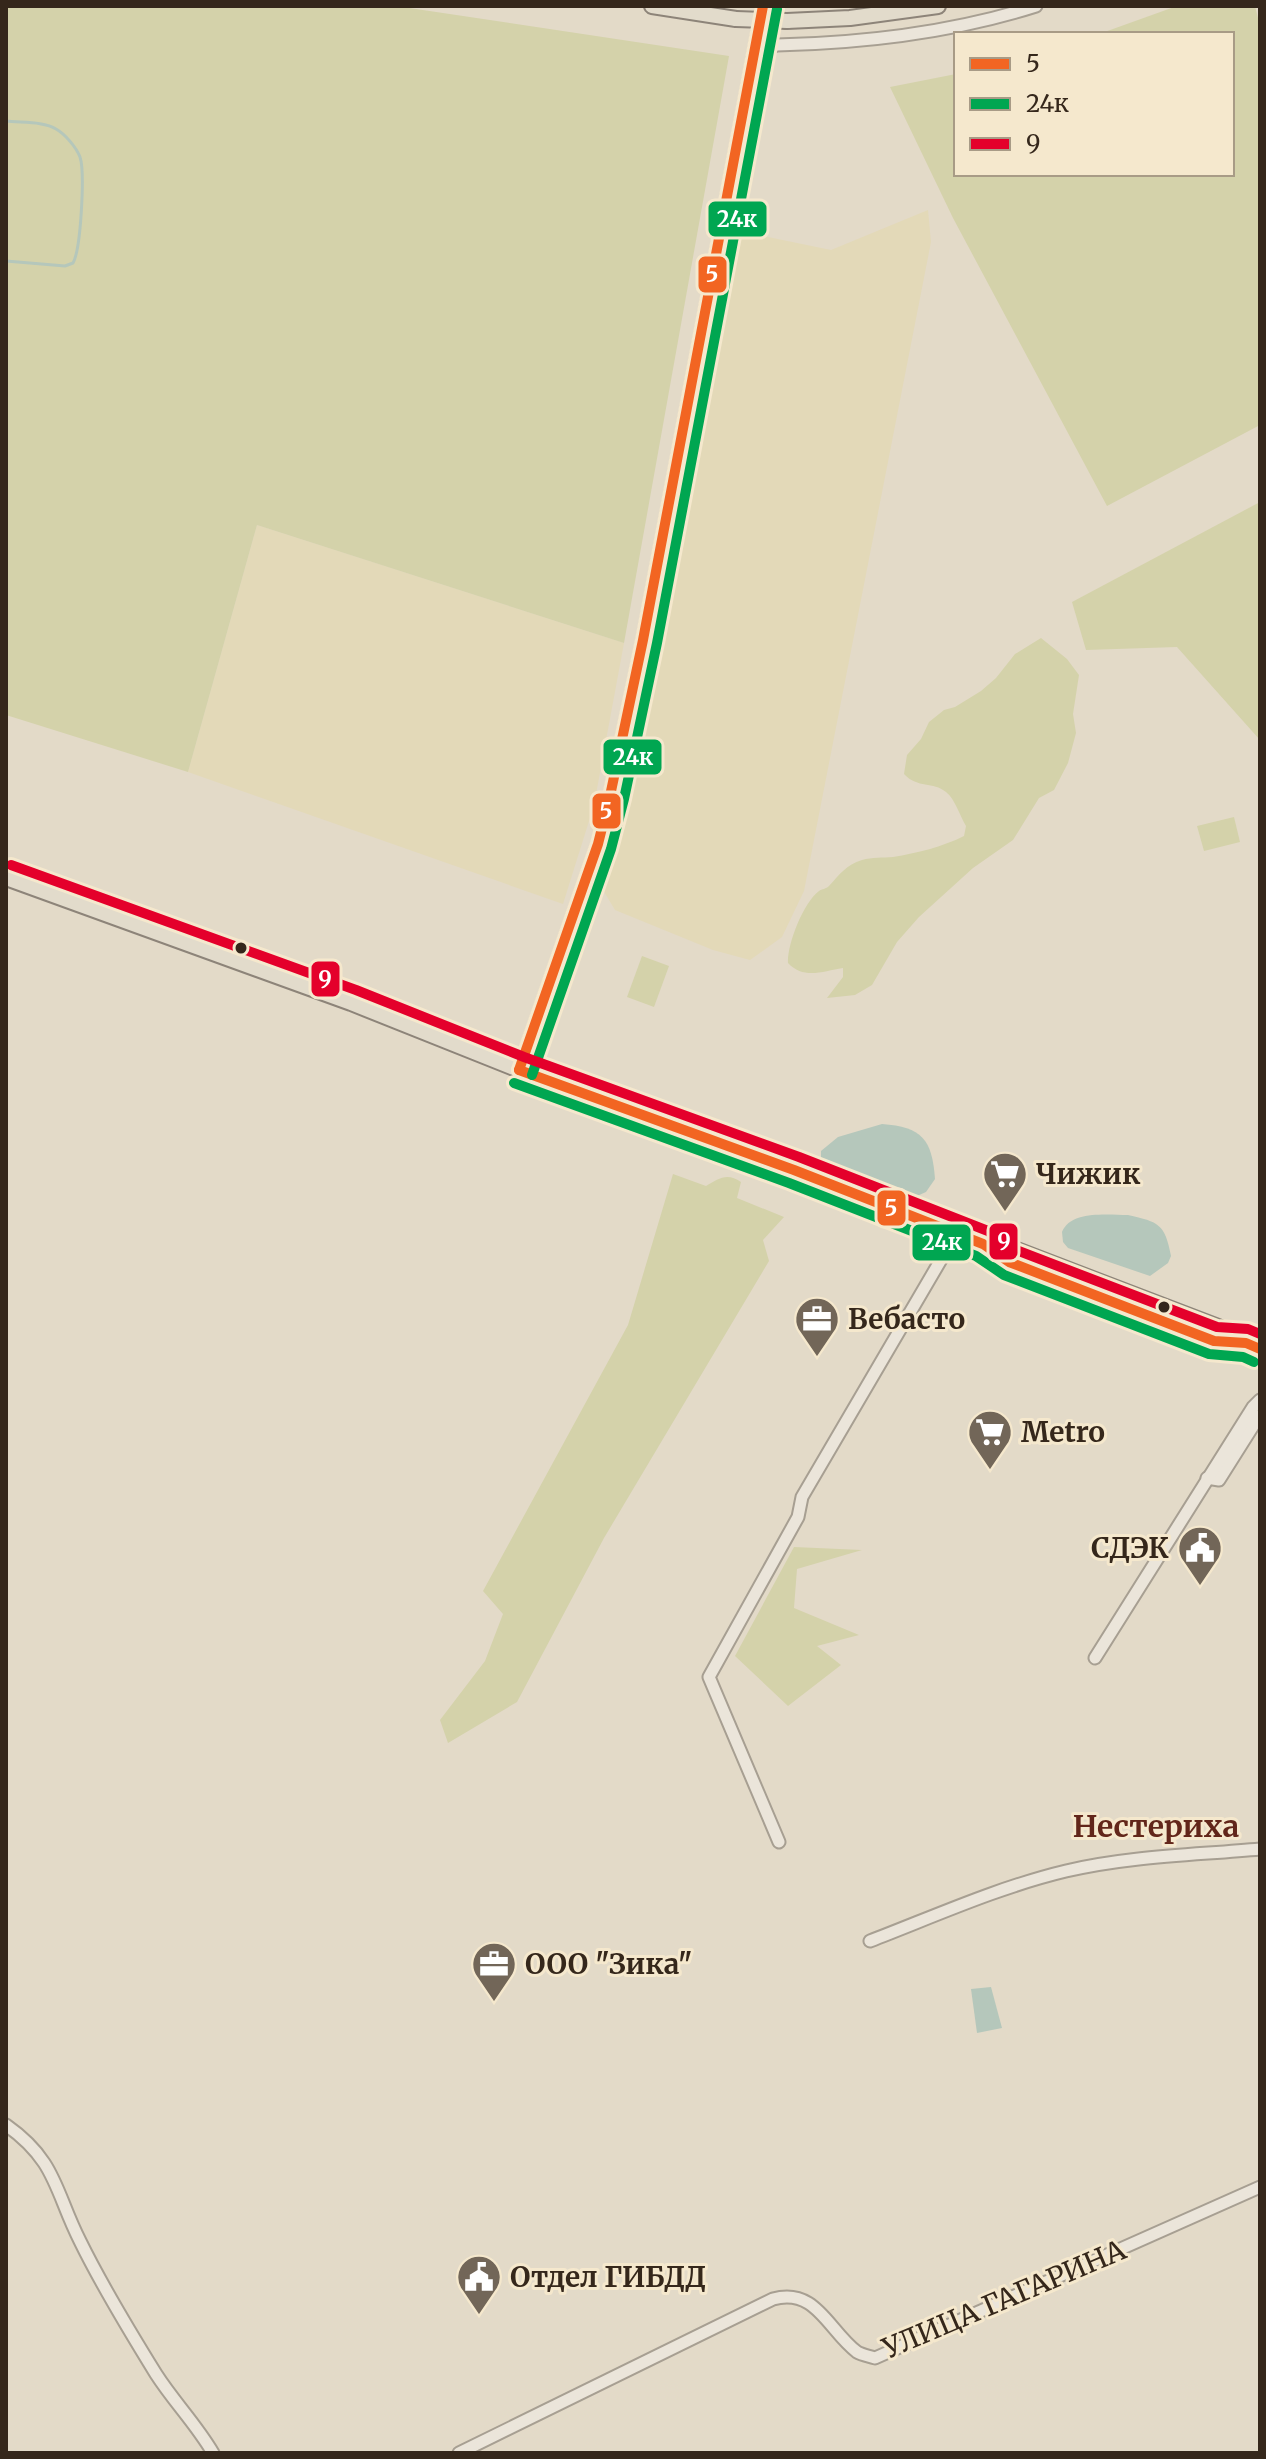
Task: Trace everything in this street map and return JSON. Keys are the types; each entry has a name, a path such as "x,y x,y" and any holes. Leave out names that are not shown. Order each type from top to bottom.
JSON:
{"main road":[{"path":"652,6 736,19 787,21 850,18 938,6"},
{"path":"6,878 351,1003 519,1070 794,1170 983,1244 1014,1249 1218,1327 1260,1349"}],"street":[{"path":"519,1070 598,844 610,796 643,640 763,6"},
{"path":"753,59 760,50 777,45 912,33 1008,15 1036,6"},
{"path":"779,1842 709,1677 798,1517 802,1497 956,1234"},
{"path":"1213,1479 1253,1407 1260,1400"},
{"path":"1095,1658 1213,1479 1260,1415"},
{"path":"870,1941 1015,1885 1068,1871 1116,1862 1260,1849"},
{"path":"6,2125 36,2151 56,2181 78,2239 97,2273 156,2374 213,2453"},
{"name":"УЛИЦА ГАГАРИНА","path":"459,2453 773,2299 786,2296 809,2302 858,2353 875,2358 1260,2187"}],"shaded area":[{"path":"6,6 396,6 729,56 624,643 257,525 188,772 6,715"},
{"path":"1177,6 1255,6 1260,26 1260,425 1107,506 953,218 890,87 954,74 954,176 1234,176 1234,32 1105,32"},
{"path":"928,210 931,242 804,891 782,937 750,960 713,950 615,910 603,890 635,766 671,593 739,231 831,250"},
{"path":"1260,502 1260,740 1177,647 1086,650 1072,602"},
{"path":"257,525 624,643 594,805 563,904 188,772"},
{"path":"1041,638 1067,659 1079,675 1073,714 1076,733 1068,763 1054,790 1039,798 1013,840 973,868 919,917 897,942 872,985 855,995 827,998 843,977 843,968 807,973 788,963 793,935 807,905 819,891 828,887 856,862 920,851 964,836 966,826 949,795 936,787 915,782 904,774 907,755 921,739 929,722 944,710 981,691 1015,654"},
{"path":"1234,817 1240,842 1204,851 1197,826"},
{"path":"642,956 669,966 654,1007 627,997"},
{"path":"882,1124 916,1132 927,1145 935,1179 926,1192 917,1196 821,1158 821,1151 838,1137"},
{"path":"673,1174 706,1186 731,1177 741,1182 737,1198 784,1217 763,1240 769,1261 604,1538 517,1702 448,1743 440,1720 485,1661 503,1614 483,1591 628,1325"},
{"path":"1091,1215 1128,1215 1154,1223 1166,1237 1171,1256 1168,1263 1150,1276 1068,1248 1063,1242 1062,1232 1073,1220"},
{"path":"794,1547 862,1550 797,1569 794,1608 859,1635 817,1646 841,1665 788,1706 735,1656"},
{"path":"991,1987 1002,2028 977,2033 971,1989"}],"waterway":[{"path":"6,121 51,126 59,131 80,157 82,178 80,227 73,263 65,266 6,261"}],"transit line":[{"name":"5","path":"519,1070 598,844 610,796 643,640 763,6"},
{"name":"24к","path":"532,1075 611,849 624,799 657,643 777,9"},
{"name":"9","path":"11,865 356,990 524,1057 799,1157 988,1231 1016,1250 1217,1327 1248,1329 1260,1334"},
{"name":"5","path":"519,1070 794,1170 983,1244 1009,1262 1214,1341 1246,1343 1260,1349"},
{"name":"24к","path":"514,1083 789,1183 976,1256 1004,1275 1209,1354 1243,1357 1254,1362"}],"place":[{"name":"Чижик","path":"1005,1213"},
{"name":"Вебасто","path":"817,1358"},
{"name":"Metro","path":"990,1471"},
{"name":"СДЭК","path":"1200,1587"},
{"name":"ООО \"Зика\"","path":"494,2003"},
{"name":"Отдел ГИБДД","path":"479,2316"}],"district":[{"name":"Нестериха","path":"1156,1827"}]}
